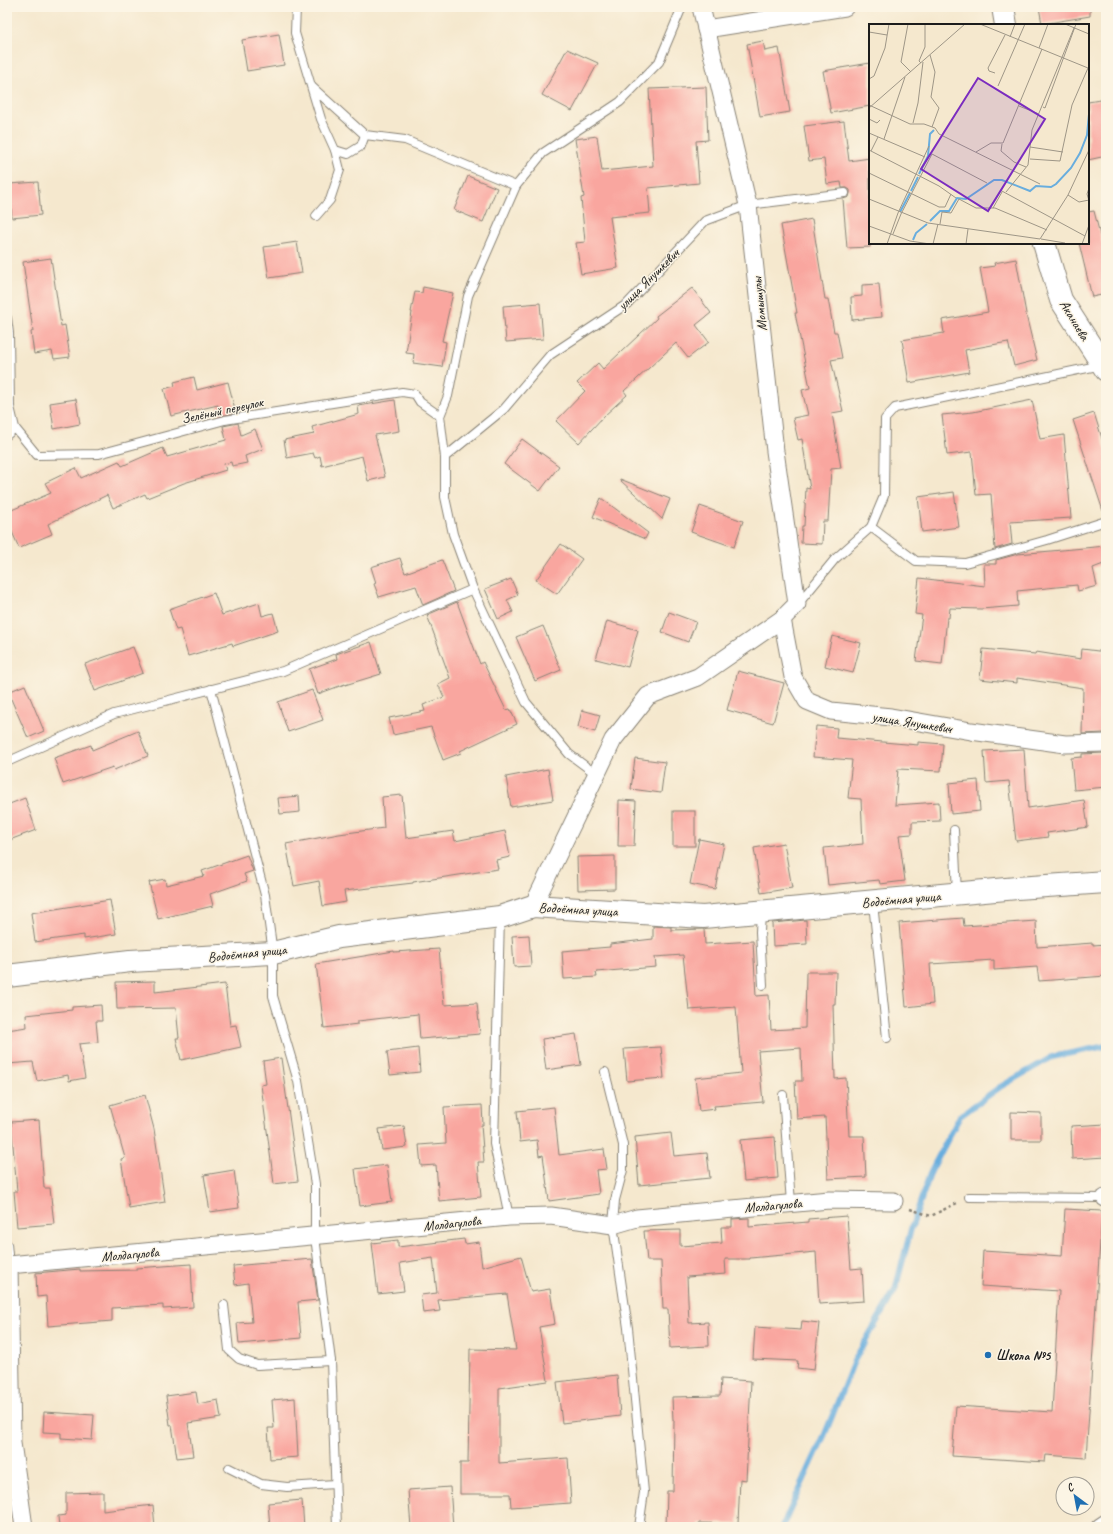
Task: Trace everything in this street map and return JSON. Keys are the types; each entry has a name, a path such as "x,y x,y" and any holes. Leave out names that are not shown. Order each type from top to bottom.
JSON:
{"street":[{"name":"Момышулы","path":"701,7 748,205 775,450 797,604"},
{"path":"706,29 801,10 845,7"},
{"path":"1003,7 1006,24"},
{"name":"Аканаева","path":"1044,244 1061,300 1104,367"},
{"path":"532,906 613,740 648,696 698,677 782,619 797,604"},
{"name":"улица Янушкевич","path":"782,619 793,677 807,701 831,711 891,717 971,731 1065,744 1106,742"},
{"name":"Водоёмная улица","path":"7,976 130,961 273,953 339,937 500,917 532,906 703,917 1106,882"},
{"name":"Молдагулова","path":"10,1265 315,1237 509,1217 551,1216 613,1225 637,1218 829,1200 900,1205"},
{"path":"10,1265 12,1443 24,1527"},
{"path":"1100,1527 1106,1523"}],"lane":[{"path":"296,7 295,33 321,119 335,150 340,170 330,200 316,216"},
{"path":"596,774 569,754 526,702 473,589 453,534 445,497 445,457 440,416 448,396 468,296 516,186 543,153 620,102 659,62 682,7"},
{"path":"312,87 338,113 365,136 405,140 516,186"},
{"path":"335,150 348,154 362,146 365,136"},
{"name":"улица Янушкевич","path":"445,457 504,409 550,355 627,304 705,221 748,205 844,194"},
{"path":"7,318 9,333 10,407 15,428 7,435"},
{"path":"797,604 835,559 871,528 884,496 885,419 895,408 1104,367"},
{"name":"Зелёный переулок","path":"15,428 37,455 99,454 225,420 402,392 415,394 420,402 440,416"},
{"path":"871,528 916,561 964,563 1047,540 1106,521"},
{"path":"7,762 114,714 283,671 473,589"},
{"path":"211,689 265,895 273,953 274,996 298,1081 315,1184 315,1237 332,1361 337,1527"},
{"path":"954,830 957,894"},
{"path":"873,902 887,1038"},
{"path":"761,912 760,932 763,985"},
{"path":"500,917 494,1144 509,1217"},
{"path":"605,1072 623,1145 623,1170 615,1200 613,1225 628,1328 644,1492 639,1527"},
{"path":"783,1095 791,1203"},
{"path":"969,1197 1105,1198"},
{"path":"7,1244 10,1265"},
{"path":"224,1305 229,1350 239,1360 257,1365 332,1361"},
{"path":"229,1468 261,1484 287,1487 335,1484"}],"path":[{"path":"900,1205 931,1216 969,1197"}],"building":[{"path":"1039,7 1090,7 1090,16 1042,24"},
{"path":"279,34 284,65 247,71 242,40"},
{"path":"763,41 765,51 779,48 790,112 760,117 747,44"},
{"path":"567,49 598,63 572,111 542,95"},
{"path":"869,63 869,106 831,113 823,71"},
{"path":"706,87 708,140 696,141 699,183 648,188 650,213 610,217 618,268 581,274 576,243 585,242 581,198 584,197 575,139 597,136 602,171 653,166 649,89"},
{"path":"1106,99 1106,156 1089,160 1089,102"},
{"path":"844,121 849,161 869,158 870,247 847,248 843,199 849,197 850,190 847,188 842,188 841,182 827,184 824,159 809,161 804,126"},
{"path":"468,176 497,188 483,222 454,210"},
{"path":"38,182 41,215 12,218 9,184"},
{"path":"1094,211 1102,243 1106,243 1106,294 1092,297 1079,244 1089,244 1089,212"},
{"path":"812,219 825,299 828,299 834,332 837,332 842,358 831,360 843,411 832,413 841,468 831,469 828,521 823,521 822,544 801,543 802,526 804,526 806,488 810,489 802,439 798,440 793,418 808,415 802,390 810,388 795,313 797,313 781,225"},
{"path":"297,242 302,273 269,278 264,247"},
{"path":"51,258 61,326 65,325 70,357 54,359 52,351 34,354 31,332 33,331 23,262"},
{"path":"1016,259 1027,319 1037,360 1014,366 1008,342 965,350 969,372 909,383 902,340 944,333 942,320 988,312 980,268 995,266 994,263"},
{"path":"879,284 882,317 852,320 851,297 862,296 862,285"},
{"path":"423,287 453,293 442,341 446,342 442,367 413,363 414,354 406,353 415,292 422,293"},
{"path":"692,288 711,313 696,325 709,342 688,358 676,343 624,391 627,395 604,416 579,443 556,421 585,391 577,383 598,363 603,369 657,318 656,316"},
{"path":"540,303 543,339 506,342 503,306"},
{"path":"194,377 197,390 228,382 236,413 220,416 218,405 171,416 164,389 175,386 174,382"},
{"path":"76,399 80,424 54,429 50,403"},
{"path":"395,400 399,431 375,435 385,477 368,481 362,456 322,466 320,456 315,458 313,453 287,458 284,440 314,434 312,427 359,414 358,406"},
{"path":"1032,400 1040,439 1064,435 1071,518 1010,522 1012,544 995,549 991,494 976,495 972,452 947,455 942,415 973,412"},
{"path":"1094,413 1106,451 1106,511 1103,511 1073,420"},
{"path":"238,423 241,435 255,429 263,449 245,456 247,463 232,466 231,462 224,464 226,470 184,483 147,498 145,494 113,508 107,495 48,524 52,534 19,548 7,520 7,512 51,493 45,483 76,468 81,478 119,461 122,466 163,448 167,457 226,440 223,426"},
{"path":"522,439 559,466 540,491 504,464"},
{"path":"620,480 670,499 662,519"},
{"path":"954,492 959,527 922,532 918,497"},
{"path":"601,498 648,533 645,539 593,517"},
{"path":"700,506 743,521 734,547 691,532"},
{"path":"561,544 582,559 557,594 536,580"},
{"path":"1106,546 1106,563 1093,568 1097,586 1078,591 1077,585 1017,591 1018,606 981,609 950,608 949,618 947,618 942,664 916,661 922,615 915,614 919,578 985,586 984,564 996,564 996,560 1018,554"},
{"path":"400,558 405,573 442,560 454,591 423,605 416,586 379,597 374,584 376,583 371,567"},
{"path":"511,579 518,595 507,600 513,612 498,619 485,589"},
{"path":"214,593 222,615 259,603 262,616 273,613 278,631 233,646 232,643 188,656 180,629 176,630 169,609"},
{"path":"457,602 480,664 483,662 506,710 510,709 517,724 460,751 461,753 443,760 431,727 393,735 389,718 425,711 423,705 444,697 438,684 450,678 427,615"},
{"path":"669,612 696,622 688,642 662,632"},
{"path":"607,621 638,630 628,667 596,659"},
{"path":"543,626 561,670 535,681 516,637"},
{"path":"832,636 861,643 853,673 825,666"},
{"path":"371,642 381,674 345,684 318,694 309,669 337,659 336,654"},
{"path":"133,647 143,673 95,691 85,664"},
{"path":"983,649 1035,654 1036,652 1081,659 1082,649 1106,652 1105,733 1082,734 1083,688 1017,678 1017,683 980,679"},
{"path":"738,671 784,683 773,723 727,710"},
{"path":"25,685 44,731 28,738 8,692"},
{"path":"312,690 323,720 288,732 278,702"},
{"path":"582,710 600,715 595,732 578,727"},
{"path":"816,726 837,728 836,738 918,745 918,742 943,744 941,771 898,769 895,805 939,802 940,821 912,822 912,834 899,835 905,881 880,884 879,880 828,885 824,848 863,844 861,799 848,798 852,760 813,757"},
{"path":"138,731 148,756 114,770 113,767 63,784 54,758 91,745 92,750"},
{"path":"1024,749 1028,808 1084,800 1088,827 1047,833 1048,837 1016,841 1009,781 986,783 984,751"},
{"path":"1104,753 1104,756 1106,756 1106,787 1074,790 1071,758 1082,757 1082,754"},
{"path":"635,758 665,762 661,793 631,789"},
{"path":"548,769 553,800 511,807 506,777"},
{"path":"978,780 980,811 951,814 949,783"},
{"path":"402,795 406,838 453,831 455,841 505,831 510,857 496,860 498,869 413,883 344,891 346,902 323,906 319,881 294,886 286,844 339,834 384,828 382,797"},
{"path":"299,796 300,812 280,814 278,798"},
{"path":"25,798 36,830 7,841 7,805"},
{"path":"619,800 636,801 634,846 618,846"},
{"path":"673,811 695,811 695,846 673,846"},
{"path":"699,839 724,844 715,889 690,884"},
{"path":"784,843 792,888 761,893 754,848"},
{"path":"247,855 253,871 244,874 247,881 210,894 213,906 158,919 149,882 165,879 166,885 204,876 202,871"},
{"path":"615,856 615,889 578,890 577,857"},
{"path":"110,900 116,934 84,939 84,935 35,942 31,913"},
{"path":"963,918 964,926 1036,921 1037,947 1093,943 1093,945 1106,944 1106,976 1039,981 1037,967 994,970 994,960 930,964 933,1004 906,1007 899,923"},
{"path":"806,920 807,944 773,946 772,923"},
{"path":"653,926 671,927 671,930 704,929 705,944 753,941 756,996 769,995 771,1030 805,1028 806,972 836,972 835,1004 833,1004 835,1079 846,1078 849,1136 864,1136 866,1177 828,1179 825,1117 797,1119 795,1081 802,1081 801,1048 758,1051 763,1102 714,1106 715,1109 699,1111 695,1078 741,1073 736,1007 689,1010 683,955 655,957 656,967 596,972 597,977 564,979 562,951 610,947 610,944 653,939"},
{"path":"529,935 531,966 514,967 512,936"},
{"path":"439,949 444,1005 477,1003 480,1034 420,1039 418,1014 358,1021 358,1024 324,1028 316,964 394,951"},
{"path":"155,981 155,992 225,984 230,1026 236,1025 241,1047 181,1060 176,1038 179,1038 176,1008 117,1009 116,982"},
{"path":"101,1005 102,1021 96,1021 98,1042 79,1044 85,1078 69,1081 68,1075 37,1081 33,1062 7,1064 7,1030 27,1027 26,1015 72,1010 72,1007"},
{"path":"576,1034 581,1065 546,1070 542,1039"},
{"path":"661,1047 664,1078 627,1081 624,1049"},
{"path":"418,1048 420,1072 390,1075 387,1052"},
{"path":"281,1058 298,1181 274,1184 261,1085 266,1084 263,1061"},
{"path":"145,1095 154,1129 165,1202 129,1208 121,1159 125,1158 110,1105"},
{"path":"482,1105 483,1125 481,1125 484,1162 478,1162 481,1197 439,1201 436,1165 421,1166 419,1145 446,1143 444,1107"},
{"path":"554,1107 559,1155 604,1149 607,1169 596,1170 599,1194 549,1201 543,1155 539,1156 537,1140 520,1142 517,1111"},
{"path":"1011,1112 1041,1113 1041,1140 1011,1140"},
{"path":"39,1120 44,1188 50,1188 54,1224 17,1227 14,1191 17,1191 11,1122"},
{"path":"1106,1124 1106,1157 1072,1159 1071,1126"},
{"path":"404,1126 407,1147 382,1150 379,1129"},
{"path":"671,1133 674,1156 707,1153 710,1178 639,1185 635,1137"},
{"path":"775,1137 778,1178 744,1181 740,1140"},
{"path":"387,1165 392,1202 360,1206 355,1169"},
{"path":"234,1170 239,1208 210,1212 204,1175"},
{"name":"Школа №5","path":"1065,1209 1102,1211 1086,1458 1046,1455 1045,1462 952,1456 956,1406 1052,1412 1059,1291 981,1286 983,1251 1062,1256"},
{"path":"847,1216 851,1269 862,1268 864,1301 819,1304 816,1252 750,1259 725,1259 726,1274 687,1277 689,1323 708,1322 709,1346 670,1348 668,1309 663,1309 661,1261 647,1261 644,1231 680,1230 680,1246 722,1243 721,1227 732,1227 732,1219 749,1218 749,1227 808,1222 808,1219"},
{"path":"464,1239 465,1244 479,1242 482,1267 521,1256 531,1292 550,1289 555,1324 539,1327 548,1381 499,1388 499,1463 568,1458 571,1503 511,1507 510,1494 460,1494 460,1463 468,1463 470,1349 516,1350 507,1294 438,1300 440,1311 423,1313 421,1295 437,1293 433,1258 400,1263 404,1291 378,1294 372,1243 398,1240 398,1247"},
{"path":"312,1259 318,1300 298,1302 301,1338 239,1344 237,1323 252,1322 248,1283 235,1285 233,1266"},
{"path":"191,1264 193,1307 163,1309 163,1305 112,1308 112,1321 48,1326 46,1296 37,1297 36,1273 80,1269 80,1271 136,1270 136,1268"},
{"path":"802,1321 819,1323 814,1370 797,1368 798,1361 753,1359 755,1327 801,1330"},
{"path":"617,1375 620,1416 562,1423 557,1382"},
{"path":"721,1379 751,1381 746,1480 740,1479 738,1524 699,1523 699,1527 666,1527 667,1491 673,1491 674,1420 672,1397 720,1396"},
{"path":"196,1392 198,1404 218,1400 221,1418 188,1423 193,1456 177,1458 166,1396"},
{"path":"295,1398 298,1457 270,1459 268,1428 274,1428 272,1400"},
{"path":"44,1412 94,1415 92,1440 61,1438 61,1433 43,1432"},
{"path":"450,1487 453,1527 411,1527 408,1490"},
{"path":"103,1492 103,1511 153,1505 155,1527 59,1527 58,1516 66,1515 66,1493"},
{"path":"302,1500 304,1527 270,1527 268,1503"}],"waterway":[{"path":"782,1527 825,1434 854,1361 895,1290 911,1229 931,1171 960,1116 1000,1087 1052,1057 1106,1046"}],"place":[{"name":"Школа №5","path":"988,1355"}]}
